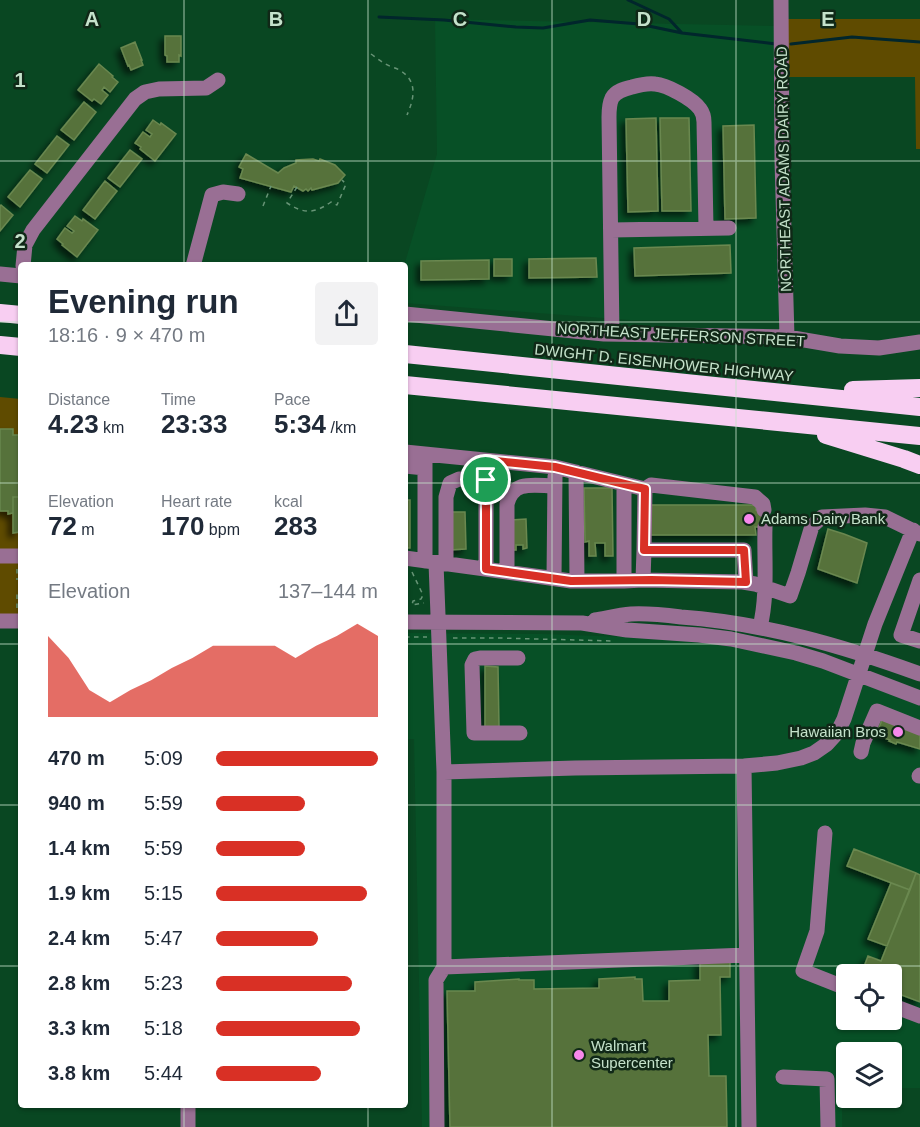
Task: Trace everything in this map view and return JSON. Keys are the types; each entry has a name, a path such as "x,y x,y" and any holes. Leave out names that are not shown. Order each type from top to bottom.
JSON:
{"highway":[{"path":"0,313 18,315"},
{"path":"0,345 18,347"},
{"name":"DWIGHT D. EISENHOWER HIGHWAY","path":"408,354 920,407"},
{"path":"408,385 920,436"},
{"path":"760,391 920,388"},
{"path":"784,423 920,465"}],"street":[{"name":"NORTHEAST ADAMS DAIRY ROAD","path":"781,0 782,160 787,337"},
{"path":"23,262 26,245 33,230 135,99 145,92 159,89 207,88 218,80"},
{"path":"612,334 609,117 610,101 619,91 653,83 667,87 698,106 703,114 706,228"},
{"path":"194,262 212,195 223,192 238,194"},
{"path":"611,230 729,228"},
{"path":"0,274 18,276"},
{"name":"NORTHEAST JEFFERSON STREET","path":"408,314 612,334 787,337 840,346 879,348 920,342"},
{"path":"408,453 425,461"},
{"path":"486,460 486,569"},
{"path":"408,465 425,461 486,460 555,467 645,489 651,485 755,497 763,504 764,510"},
{"path":"425,461 436,563 444,772 444,967 436,980 437,1127"},
{"path":"554,578 555,467"},
{"path":"576,472 577,581"},
{"path":"436,563 450,483 459,479 486,480"},
{"path":"624,483 624,581"},
{"path":"507,572 507,504 509,498 516,489 524,485 555,486"},
{"path":"643,580 645,489"},
{"path":"408,562 436,563 577,581 746,582 790,596 812,526 822,517 865,515 885,517 917,532 875,624 844,719 837,733 814,753 801,758 744,766 444,772"},
{"path":"760,627 764,588 765,527"},
{"path":"644,550 744,550 746,582"},
{"path":"0,556 18,559"},
{"path":"920,580 901,635 920,641"},
{"path":"582,623 630,614 701,618 760,627 812,639 920,674"},
{"path":"0,621 18,616"},
{"path":"408,622 582,623 627,630 731,639 796,653 920,698"},
{"path":"518,658 475,659 472,665 473,722 474,733 520,733"},
{"path":"861,752 877,711 920,728"},
{"path":"744,766 749,1127"},
{"path":"825,833 818,931 803,971 836,984"},
{"path":"444,967 746,955"},
{"path":"902,1009 920,1016"},
{"path":"783,1077 827,1079 828,1127"},
{"path":"188,1108 188,1127"}],"path":[{"path":"371,54 401,71 409,80 414,90 413,102 407,115"},
{"path":"342,180 350,187"},
{"path":"297,187 287,203 299,211 309,212 331,202 337,205 346,184"},
{"path":"263,206 271,186"},
{"path":"408,564 423,595 413,600 412,605 426,603"},
{"path":"17,580 18,570"},
{"path":"17,591 18,604"},
{"path":"408,637 416,637"},
{"path":"464,638 617,642"}],"shaded area":[{"path":"435,19 776,26 779,320 630,320 408,303 408,262 405,262 437,154"},
{"path":"781,19 920,19 920,149 916,149 915,77 782,77"},
{"path":"0,397 18,399 18,614 0,614"},
{"path":"408,633 542,634 655,638 711,643 789,658 835,672 920,706 920,1088 902,1088 902,1042 836,1042 836,1108 842,1108 842,1127 422,1127 414,739 408,739"}],"building":[{"path":"165,36 181,36 179,62 167,62"},
{"path":"135,42 143,65 131,70 121,48"},
{"path":"99,64 118,82 110,92 104,87 102,90 108,95 101,104 94,99 92,101 78,90"},
{"path":"84,102 96,112 74,140 61,130"},
{"path":"656,118 658,211 628,212 626,119"},
{"path":"660,118 689,118 691,211 662,211"},
{"path":"153,120 176,134 155,161 135,143 143,132 150,137 152,134 146,130"},
{"path":"754,125 756,218 725,219 723,126"},
{"path":"57,136 69,145 47,173 35,164"},
{"path":"130,150 142,159 120,187 108,178"},
{"path":"246,154 278,173 296,163 296,160 319,161 320,159 335,165 345,175 338,183 312,190 311,188 308,191 294,186 291,192 240,178 243,169 239,167"},
{"path":"30,170 42,179 20,207 8,197"},
{"path":"105,181 117,191 95,219 83,210"},
{"path":"0,206 13,215 0,231"},
{"path":"75,216 98,230 77,257 57,239 65,228 72,233 74,231 67,226"},
{"path":"730,245 731,273 635,276 634,248"},
{"path":"596,258 597,277 529,278 529,259"},
{"path":"494,259 512,259 512,276 494,276"},
{"path":"489,260 489,279 421,280 421,261"},
{"path":"0,429 13,429 13,435 18,435 18,497 13,497 13,513 0,511"},
{"path":"584,488 612,488 613,556 605,556 605,543 595,543 596,556 589,556 589,541 585,542"},
{"path":"13,497 18,497 18,532 13,533"},
{"path":"408,500 410,500 410,548 408,548"},
{"path":"649,505 756,505 756,510 767,510 767,527 755,527 756,535 649,535"},
{"path":"448,512 465,512 466,549 448,550"},
{"path":"526,519 527,548 523,549 523,545 516,545 516,550 512,550 511,520"},
{"path":"828,529 867,543 857,583 818,569"},
{"path":"485,666 498,667 499,727 485,727"},
{"name":"Hawaiian Bros","path":"882,720 920,730 920,749 897,742 896,744 876,735"},
{"path":"854,849 916,873 910,890 847,866"},
{"path":"916,873 920,875 920,1002 902,995 902,964 865,964 868,956 881,961"},
{"path":"891,883 910,890 887,946 868,939"},
{"name":"Walmart Supercenter","path":"730,960 730,977 720,977 721,1035 708,1035 709,1076 726,1076 727,1127 450,1127 447,991 475,991 475,982 519,979 534,980 534,989 599,988 599,979 635,977 635,979 642,979 643,1001 669,1001 669,981 700,980 700,961"}],"waterway":[{"path":"628,0 669,19 682,33"},
{"path":"379,17 543,28 590,20 639,24 682,33 776,44"},
{"path":"791,44 852,37 920,42"}],"place":[{"name":"Adams Dairy Bank","path":"749,519"},
{"name":"Hawaiian Bros","path":"898,732"},
{"name":"Walmart Supercenter","path":"579,1055"}],"route":[{"path":"486,460 555,467 645,489 644,550 744,550 746,582 571,581 486,569 486,480 486,460"}]}
